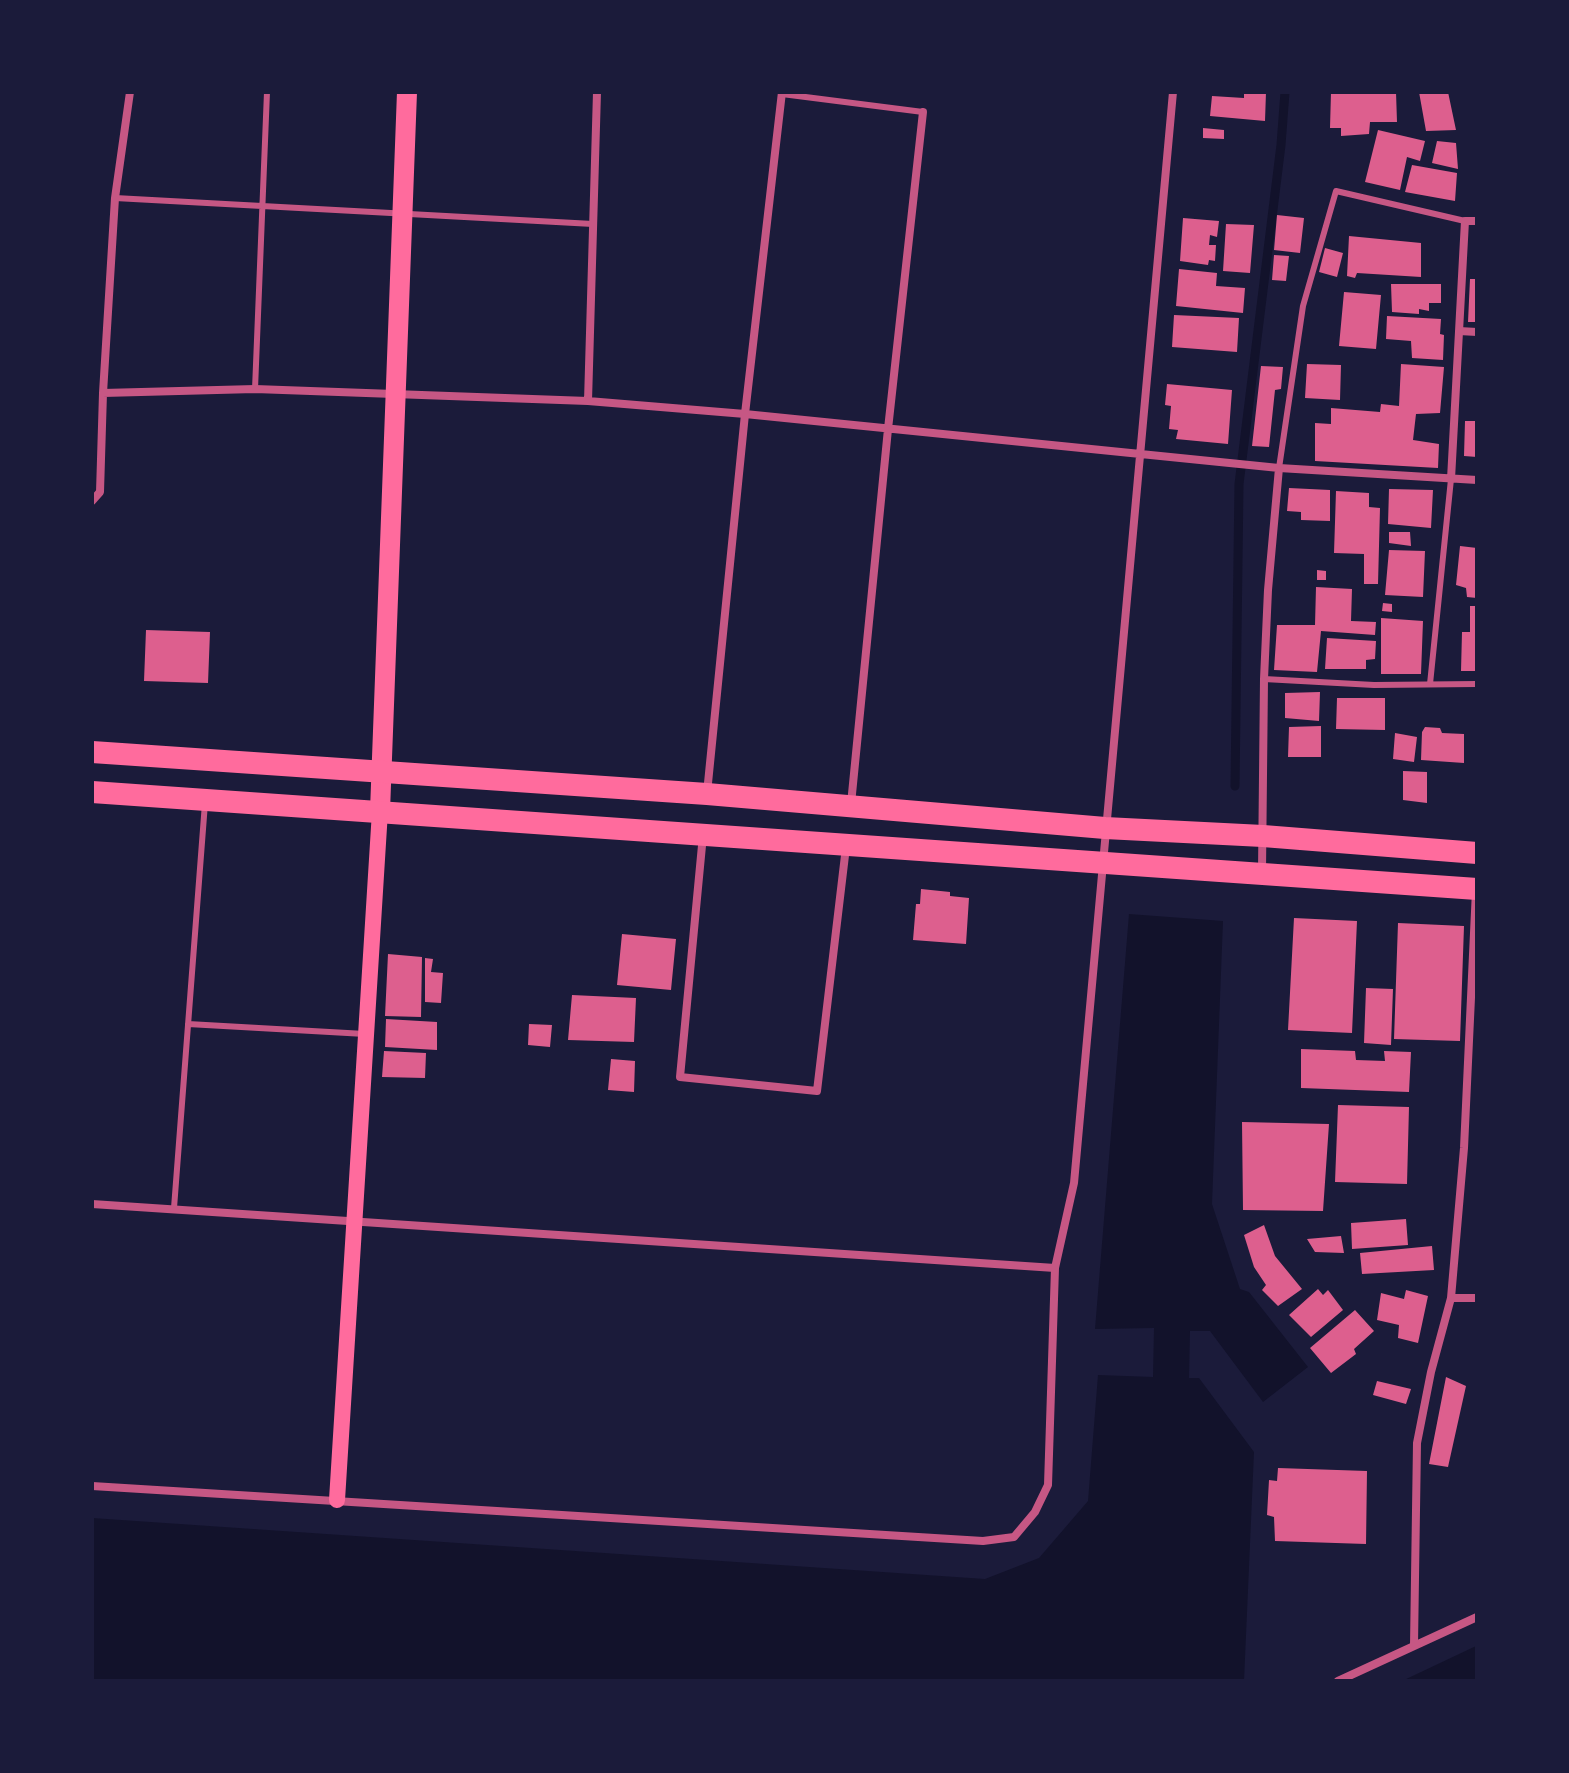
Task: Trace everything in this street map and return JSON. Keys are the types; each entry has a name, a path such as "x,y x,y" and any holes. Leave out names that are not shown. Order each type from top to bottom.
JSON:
{"highway":[{"path":"92,752 707,794 1105,828 1263,836 1477,853"},
{"path":"92,792 1102,865 1477,887"}],"main road":[{"path":"337,1500 382,772 407,92"}],"street":[{"path":"92,501 100,492 115,198 130,92"},
{"path":"588,401 597,92"},
{"path":"92,1486 983,1541 1014,1537 1035,1512 1048,1485 1055,1268 1074,1183 1173,92"},
{"path":"707,794 745,414 782,93"},
{"path":"850,807 923,112"},
{"path":"1451,479 1465,221 1477,221"},
{"path":"1459,331 1477,332"},
{"path":"103,393 255,389 588,401 1279,468 1477,480"},
{"path":"1261,874 1264,679 1279,468"},
{"path":"703,834 680,1077 817,1091 846,847"},
{"path":"1414,1645 1417,1443 1431,1372 1451,1298 1464,1148 1477,887"},
{"path":"92,1204 1055,1268"},
{"path":"1451,1298 1477,1298"},
{"path":"1338,1681 1477,1617"}],"lane":[{"path":"255,389 267,92"},
{"path":"782,93 923,112"},
{"path":"1279,468 1303,306 1336,191 1465,221"},
{"path":"115,198 593,224"},
{"path":"1430,684 1451,479"},
{"path":"1264,679 1374,685 1477,684"},
{"path":"174,1208 206,800"},
{"path":"188,1024 365,1034"}],"shaded area":[{"path":"1129,914 1223,921 1212,1204 1240,1289 1249,1292 1308,1367 1263,1402 1210,1331 1190,1331 1189,1378 1199,1378 1254,1452 1244,1681 92,1681 92,1518 985,1579 1039,1558 1088,1501 1098,1375 1153,1377 1154,1328 1095,1329"},
{"path":"1476,1646 1477,1681 1402,1681"}],"building":[{"path":"1244,92 1266,92 1265,121 1210,116 1212,96 1244,98"},
{"path":"1331,92 1396,92 1397,122 1370,122 1369,134 1341,136 1341,128 1330,128"},
{"path":"1419,92 1448,92 1456,130 1426,131"},
{"path":"1203,128 1224,130 1224,139 1203,138"},
{"path":"1378,130 1425,141 1420,161 1407,157 1400,190 1365,182"},
{"path":"1437,141 1456,143 1458,169 1432,163"},
{"path":"1412,165 1457,173 1455,201 1405,192"},
{"path":"1277,215 1304,218 1300,253 1274,250"},
{"path":"1183,218 1219,221 1217,237 1210,235 1209,245 1216,245 1215,261 1209,260 1208,265 1180,261"},
{"path":"1226,224 1254,225 1250,273 1223,271"},
{"path":"1349,236 1421,243 1421,277 1357,273 1355,278 1347,276"},
{"path":"1325,248 1343,253 1337,277 1319,272"},
{"path":"1274,255 1289,256 1286,281 1272,280"},
{"path":"1179,269 1217,273 1216,286 1245,288 1243,313 1176,306"},
{"path":"1470,279 1477,279 1477,322 1468,322"},
{"path":"1391,284 1441,284 1441,303 1429,303 1429,311 1419,309 1419,314 1392,312"},
{"path":"1344,292 1381,295 1376,349 1339,346"},
{"path":"1174,315 1239,318 1237,352 1172,347"},
{"path":"1387,316 1441,319 1443,360 1412,358 1411,341 1386,339"},
{"path":"1307,364 1341,365 1340,400 1305,398"},
{"path":"1401,364 1444,367 1440,413 1416,414 1413,440 1439,444 1438,468 1315,461 1315,423 1331,424 1331,408 1380,412 1381,404 1399,406"},
{"path":"1261,366 1283,367 1281,389 1275,390 1269,447 1252,446"},
{"path":"1167,384 1232,390 1228,444 1176,439 1178,430 1169,429 1171,406 1165,405"},
{"path":"1465,421 1477,421 1477,457 1464,456"},
{"path":"1289,488 1330,490 1330,521 1301,520 1301,512 1287,511"},
{"path":"1389,489 1433,490 1431,528 1388,524"},
{"path":"1336,491 1369,493 1369,507 1380,508 1378,584 1364,584 1364,554 1334,553"},
{"path":"1389,532 1410,532 1411,546 1389,543"},
{"path":"1460,546 1477,548 1477,598 1467,597 1466,588 1456,585"},
{"path":"1389,550 1425,551 1423,597 1385,595"},
{"path":"1317,570 1326,571 1326,580 1317,580"},
{"path":"1316,587 1352,589 1351,621 1376,622 1375,635 1321,631 1317,672 1274,670 1277,625 1315,625"},
{"path":"1383,603 1392,604 1392,612 1382,611"},
{"path":"1470,606 1477,606 1476,671 1461,671 1462,632 1470,632"},
{"path":"1381,618 1423,621 1421,674 1381,674"},
{"path":"146,630 210,632 208,683 144,681"},
{"path":"1327,638 1376,641 1375,659 1366,660 1366,669 1325,669"},
{"path":"1320,692 1319,721 1285,718 1285,693"},
{"path":"1337,698 1385,698 1385,730 1336,729"},
{"path":"1321,726 1321,757 1288,757 1289,727"},
{"path":"1425,727 1440,728 1442,733 1464,734 1464,763 1421,760"},
{"path":"1395,733 1417,737 1414,762 1393,759"},
{"path":"1403,771 1427,772 1427,803 1403,800"},
{"path":"921,889 969,898 966,944 913,940 916,904 920,904"},
{"path":"1294,918 1357,921 1352,1033 1288,1030"},
{"path":"1398,923 1464,926 1460,1041 1394,1039"},
{"path":"622,934 676,939 671,990 617,985"},
{"path":"388,954 422,957 421,1017 385,1016"},
{"path":"425,958 433,959 431,972 443,973 441,1003 425,1002"},
{"path":"1366,988 1393,989 1391,1045 1364,1043"},
{"path":"572,995 636,998 634,1042 568,1040"},
{"path":"386,1019 437,1022 437,1050 385,1047"},
{"path":"529,1024 552,1025 550,1047 528,1045"},
{"path":"1301,1049 1355,1051 1356,1060 1385,1061 1384,1051 1411,1052 1409,1092 1301,1088"},
{"path":"384,1051 426,1053 425,1078 382,1077"},
{"path":"611,1059 635,1061 634,1092 608,1090"},
{"path":"1338,1105 1409,1107 1407,1184 1335,1182"},
{"path":"1242,1122 1329,1124 1323,1211 1243,1210"},
{"path":"1406,1219 1408,1245 1352,1249 1351,1223"},
{"path":"1264,1225 1275,1256 1302,1289 1278,1306 1262,1290 1266,1285 1254,1267 1244,1235"},
{"path":"1341,1236 1344,1253 1315,1252 1307,1239"},
{"path":"1432,1246 1434,1270 1362,1274 1360,1253"},
{"path":"1318,1289 1323,1295 1328,1290 1343,1310 1311,1337 1289,1315"},
{"path":"1406,1290 1428,1296 1418,1343 1398,1338 1399,1325 1377,1320 1381,1293 1404,1299"},
{"path":"1355,1310 1374,1331 1354,1349 1356,1354 1331,1373 1310,1348"},
{"path":"1446,1377 1466,1386 1448,1467 1429,1464"},
{"path":"1377,1381 1411,1389 1406,1404 1373,1395"},
{"path":"1278,1468 1367,1471 1366,1544 1275,1541 1274,1517 1267,1515 1269,1480 1277,1481"}],"waterway":[{"path":"1235,786 1239,484 1285,92"}]}
